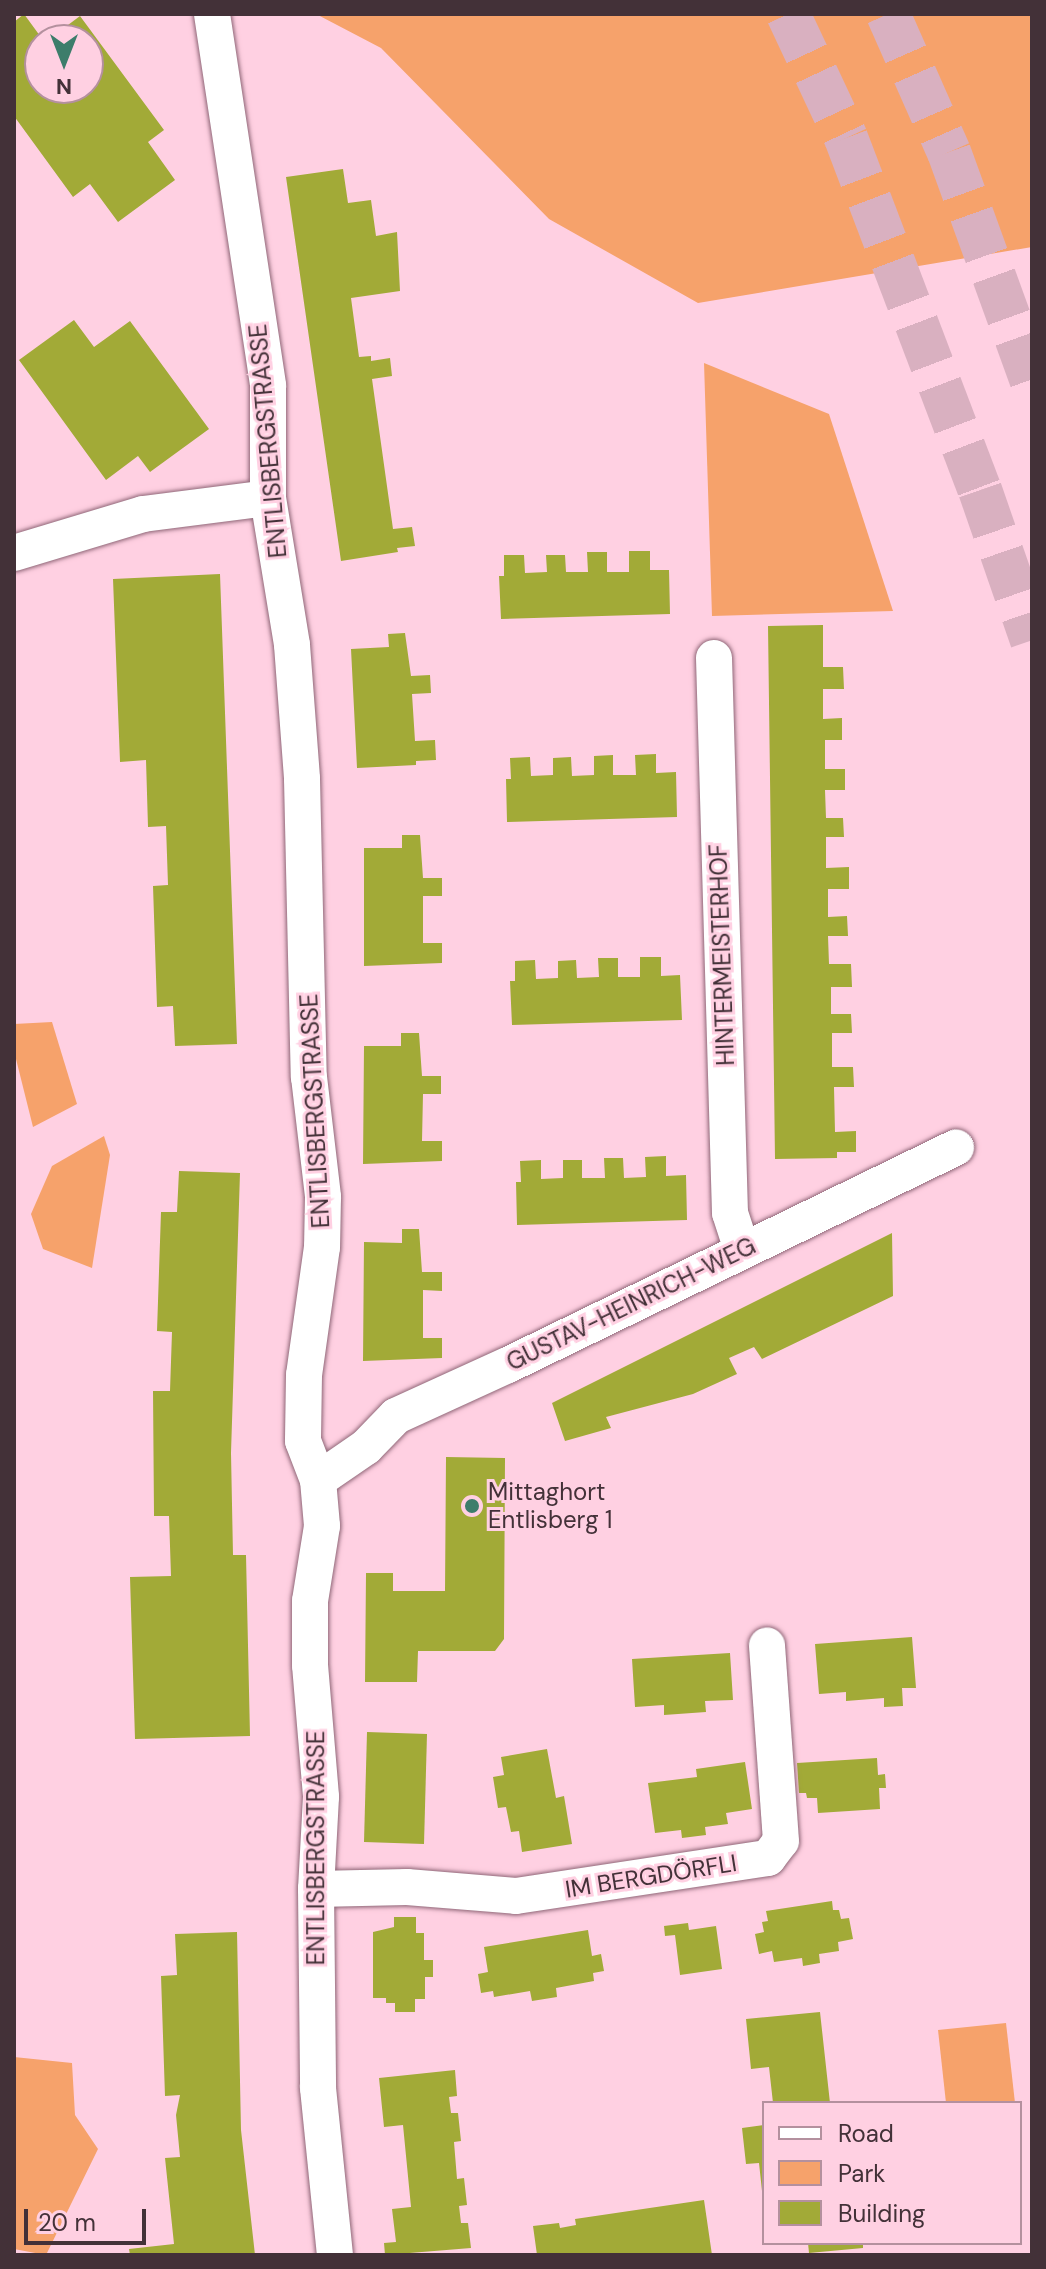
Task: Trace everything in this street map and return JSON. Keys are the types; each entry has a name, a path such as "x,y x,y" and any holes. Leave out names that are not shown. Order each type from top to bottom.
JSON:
{"street":[{"name":"ENTLISBERGSTRASSE","path":"212,14 268,386 268,498 292,645 302,779 309,1077 323,1197 322,1247 304,1375 303,1441 318,1480 322,1532 310,1601 310,1665 321,1797 316,1889 318,2088 335,2255"},
{"path":"14,553 143,514 268,498"},
{"name":"HINTERMEISTERHOF","path":"714,658 730,1213 742,1249"},
{"name":"GUSTAV-HEINRICH-WEG","path":"318,1480 366,1447 396,1416 508,1365 956,1147"},
{"name":"IM BERGDÖRFLI","path":"316,1889 407,1887 516,1896 768,1858 781,1841 767,1645"}],"green space":[{"path":"316,14 1032,14 1032,247 698,303 549,219 381,48"},
{"path":"704,363 829,414 893,611 712,616"},
{"path":"52,1022 77,1104 33,1127 14,1051 14,1024"},
{"path":"104,1136 110,1155 92,1268 43,1249 31,1214 52,1166"},
{"path":"1006,2023 1015,2101 946,2101 938,2030"},
{"path":"14,2057 72,2063 75,2115 98,2149 46,2255 14,2249"}],"building":[{"path":"24,14 31,24 24,24 24,104 104,104 104,49 164,130 148,142 175,180 118,222 90,184 73,197 14,116 14,22"},
{"path":"80,16 86,24 69,24"},
{"path":"343,169 348,203 371,200 376,236 397,232 400,291 351,298 359,357 371,356 371,361 390,358 392,376 372,379 393,529 412,527 415,546 397,548 398,552 341,561 286,177"},
{"path":"74,320 94,347 130,321 209,429 150,472 138,456 106,480 19,360"},
{"path":"629,551 650,551 650,570 669,570 670,614 501,619 499,576 504,576 504,555 524,555 525,573 547,572 546,555 565,555 566,572 588,572 587,552 607,552 607,572 629,572"},
{"path":"220,574 237,1044 175,1046 173,1006 157,1007 153,886 168,885 166,826 148,827 146,760 120,762 113,579"},
{"path":"823,625 823,667 843,667 844,689 823,689 823,719 842,718 842,740 825,740 825,769 845,769 845,790 825,790 826,818 843,818 844,837 826,837 826,868 849,867 849,889 828,889 828,917 847,916 848,936 828,936 829,964 851,964 852,987 831,987 831,1014 851,1014 852,1033 832,1033 832,1067 853,1067 854,1087 834,1087 835,1132 856,1131 856,1152 837,1152 837,1158 775,1159 768,626"},
{"path":"405,633 411,676 430,675 431,693 412,694 415,741 435,740 436,760 416,761 416,765 357,768 351,649 389,647 388,634"},
{"path":"656,754 656,773 676,772 677,817 507,822 506,779 511,779 510,758 530,757 531,776 553,775 553,758 571,757 572,776 594,775 594,756 613,755 613,775 636,775 635,755"},
{"path":"402,835 420,835 423,878 442,878 442,896 423,896 423,943 442,943 442,963 364,966 364,848 402,848"},
{"path":"640,957 661,957 661,976 680,975 682,1020 512,1025 510,981 515,981 515,961 535,960 536,979 558,978 558,961 576,960 577,978 599,977 598,958 618,958 618,977 640,977"},
{"path":"401,1033 419,1033 422,1076 441,1076 441,1094 423,1094 422,1141 442,1141 442,1161 363,1164 364,1046 401,1046"},
{"path":"666,1156 666,1176 686,1175 687,1220 517,1225 516,1182 521,1182 520,1161 541,1160 541,1179 563,1178 563,1160 582,1160 582,1178 605,1178 604,1158 623,1158 624,1178 646,1177 645,1157"},
{"path":"179,1171 240,1173 231,1453 233,1555 246,1555 250,1736 135,1739 130,1577 171,1576 169,1516 154,1516 153,1391 170,1391 172,1332 157,1331 161,1212 177,1212"},
{"path":"402,1229 419,1229 422,1272 442,1272 442,1291 423,1290 423,1338 442,1338 442,1358 363,1361 364,1242 402,1243"},
{"path":"892,1233 893,1296 762,1359 754,1347 729,1358 737,1374 693,1394 606,1417 611,1428 565,1441 552,1403"},
{"path":"446,1457 505,1458 504,1639 495,1651 418,1651 417,1682 365,1682 366,1573 393,1573 393,1591 445,1591"},
{"path":"912,1637 916,1688 902,1688 903,1706 884,1707 884,1698 846,1701 846,1692 819,1694 815,1644"},
{"path":"730,1653 733,1700 705,1701 706,1712 664,1715 664,1705 635,1707 632,1659"},
{"path":"367,1732 427,1734 424,1844 364,1842"},
{"path":"547,1749 556,1798 564,1796 572,1844 522,1852 519,1831 511,1832 506,1807 498,1808 493,1777 504,1775 501,1757"},
{"path":"877,1758 878,1775 885,1774 886,1788 879,1788 880,1809 818,1813 817,1798 807,1798 806,1793 799,1793 797,1763"},
{"path":"745,1762 752,1809 726,1813 728,1824 705,1827 706,1835 682,1838 681,1830 655,1833 648,1783 697,1777 696,1769"},
{"path":"832,1901 833,1910 839,1910 841,1919 849,1918 853,1939 838,1942 839,1951 819,1954 820,1963 803,1966 802,1958 774,1962 772,1951 759,1954 755,1934 764,1932 762,1922 768,1921 766,1911"},
{"path":"394,1917 416,1917 416,1933 424,1933 424,1960 433,1960 433,1977 425,1977 425,1999 415,1999 415,2012 395,2012 395,2003 386,2003 386,1998 373,1998 373,1932 394,1927"},
{"path":"688,1923 689,1930 716,1926 722,1969 680,1975 675,1935 665,1936 664,1926"},
{"path":"588,1930 592,1956 601,1954 604,1971 593,1973 594,1981 556,1988 557,1997 532,2001 530,1991 494,1997 493,1991 481,1993 478,1974 488,1972 484,1947"},
{"path":"237,1932 241,2130 255,2255 130,2255 129,2249 174,2244 165,2158 180,2157 176,2115 180,2095 165,2096 161,1976 177,1975 175,1934"},
{"path":"820,2012 830,2101 773,2101 769,2067 751,2069 746,2019"},
{"path":"455,2070 457,2096 449,2097 451,2113 458,2113 461,2141 454,2142 457,2179 464,2178 467,2205 459,2206 461,2223 468,2223 471,2248 385,2255 384,2243 396,2242 392,2209 411,2207 403,2125 384,2127 379,2078"},
{"path":"762,2125 762,2191 759,2163 746,2164 742,2128"},
{"path":"704,2200 712,2255 537,2255 533,2226 559,2223 560,2228 576,2225 575,2219"},
{"path":"808,2245 863,2245 863,2248 809,2253"}],"tunnel":[{"path":"788,14 846,138 980,490 1032,640"},
{"path":"888,14 949,152 1032,381"}],"place":[{"name":"Mittaghort Entlisberg 1","path":"472,1506"}]}
